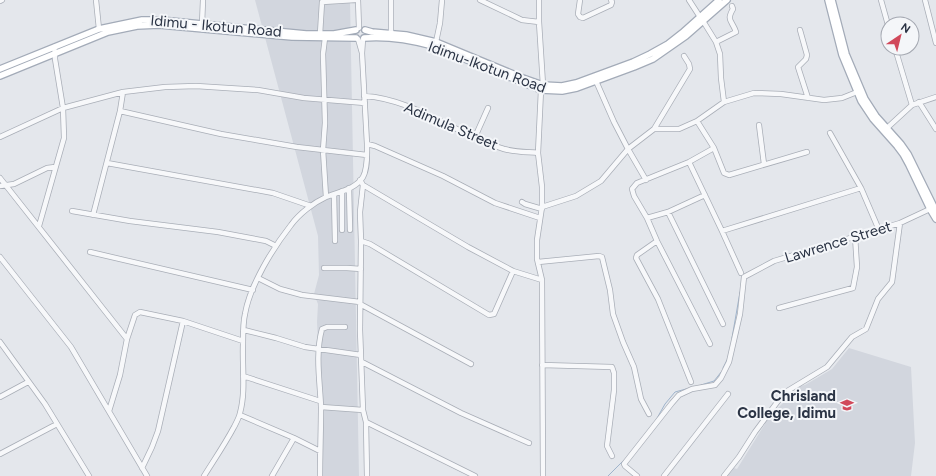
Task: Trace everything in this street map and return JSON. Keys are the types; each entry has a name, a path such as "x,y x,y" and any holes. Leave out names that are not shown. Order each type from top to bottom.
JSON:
{"main road":[{"name":"Idimu-Ikotun Road","path":"0,76 55,50 123,28 150,25 360,39 372,37 405,39 433,46 542,87 562,91 577,88 653,59 678,43 719,0"},
{"name":"Idimu-Ikotun Road","path":"323,36 360,30 413,36 436,42 542,87 562,86 576,83 633,62 650,54 668,44 727,0"},
{"path":"828,0 842,55 866,111 903,154 910,165 936,219"},
{"path":"832,0 846,54 861,90 870,108 908,154 936,211"},
{"name":"Idimu - Ikotun Road","path":"0,69 55,50 99,29 147,20 323,36"},
{"path":"360,30 366,35 360,39 354,35 360,30"}],"street":[{"path":"96,0 99,29"},
{"path":"202,24 203,0"},
{"path":"326,197 323,150 325,123 322,2 355,0"},
{"path":"358,0 360,30"},
{"path":"391,0 391,33"},
{"path":"436,42 440,24 442,0"},
{"path":"480,0 522,20 539,22"},
{"path":"539,0 542,87 538,153 542,188 542,208 537,240 538,262 542,280 543,476"},
{"path":"580,0 578,14 583,18 611,5 611,0"},
{"path":"690,0 716,42 720,54 724,102"},
{"path":"881,0 885,16"},
{"path":"925,0 936,43"},
{"path":"716,42 736,32 729,19 733,9 732,6"},
{"path":"800,30 807,55 806,59 798,67 808,98"},
{"path":"360,39 367,144 367,155 361,182 360,212 361,355 363,410 366,422 367,476"},
{"path":"39,226 64,138 63,108 54,59 55,50"},
{"path":"522,202 542,208 576,196 601,181 628,149 654,129 690,69 684,56"},
{"path":"897,56 912,105"},
{"path":"596,81 614,122 646,180"},
{"path":"0,137 63,108 123,92 173,86 258,90 294,97 365,103"},
{"path":"93,215 120,111 123,92"},
{"path":"654,129 679,129 697,121 724,102 754,93 781,94 824,100 842,98 857,92"},
{"name":"Adimula Street","path":"364,96 377,97 421,112 505,149 538,153"},
{"path":"887,128 912,105 936,97"},
{"path":"919,102 936,129"},
{"path":"475,137 488,108"},
{"path":"120,111 221,134 297,147 367,155"},
{"path":"697,121 714,148 726,175 807,152"},
{"path":"759,125 764,164"},
{"path":"830,133 861,188 879,230"},
{"path":"367,144 375,146 443,176 495,203 540,218"},
{"path":"710,344 657,241 647,218 634,196 632,189 637,183 689,162 714,148"},
{"path":"689,162 741,273"},
{"path":"107,163 273,193 311,206"},
{"path":"2,185 14,184 47,168 55,167"},
{"path":"0,178 2,185 39,226 127,339"},
{"path":"204,476 240,415 245,315 258,278 276,246 291,224 311,206 326,197 334,195 361,182"},
{"path":"361,182 468,247 513,271 542,280"},
{"path":"349,188 350,230"},
{"path":"722,231 861,188"},
{"path":"342,191 342,230"},
{"path":"334,195 335,241"},
{"path":"647,218 668,212 705,195"},
{"name":"Lawrence Street","path":"637,476 624,464 672,403 679,396 692,389 715,385 721,378 729,362 740,314 743,278 774,261 900,223 930,209"},
{"path":"72,211 130,221 218,232 266,242 276,246"},
{"path":"668,212 723,324"},
{"path":"724,476 784,393 827,367 852,337 866,328 878,300 892,282 900,223"},
{"path":"779,308 853,288 857,267 855,236"},
{"path":"361,241 370,244 489,315 494,314 513,271"},
{"path":"657,241 636,258 658,299 691,382"},
{"path":"90,252 253,290"},
{"path":"538,262 599,256 602,257 610,290 613,314 634,367 641,399 649,414"},
{"path":"0,257 71,347 147,476"},
{"path":"324,268 361,269"},
{"path":"258,278 280,289 302,296 360,303 471,364"},
{"path":"109,411 120,375 127,339 135,315 140,312 183,321 243,341"},
{"path":"142,468 158,431 183,321"},
{"path":"320,476 321,407 319,350 322,330 327,327 345,327"},
{"path":"244,330 319,350 361,355"},
{"path":"0,342 40,398 89,476"},
{"path":"362,362 461,413 529,443"},
{"path":"542,365 612,367 614,372 614,390 607,446 612,456"},
{"path":"243,376 320,401"},
{"path":"0,397 28,382"},
{"path":"664,476 728,394"},
{"path":"321,407 363,410"},
{"path":"240,415 320,451"},
{"path":"366,422 475,476"},
{"path":"0,454 57,424"},
{"path":"272,476 294,438"}],"shaded area":[{"path":"255,0 350,0 359,476 322,476 317,322 318,304 314,294 319,275 318,236"},
{"name":"Chrisland College, Idimu","path":"849,348 911,367 915,443 911,476 728,476 734,468 737,469 765,424 763,423 800,386 805,385 832,369"}],"waterway":[{"path":"732,338 740,292"},
{"path":"723,368 727,360"},
{"path":"701,385 714,381 722,371"},
{"path":"656,420 665,404 675,392 686,389"},
{"path":"608,476 626,458"}],"place":[{"name":"Chrisland College, Idimu","path":"847,405"}]}
